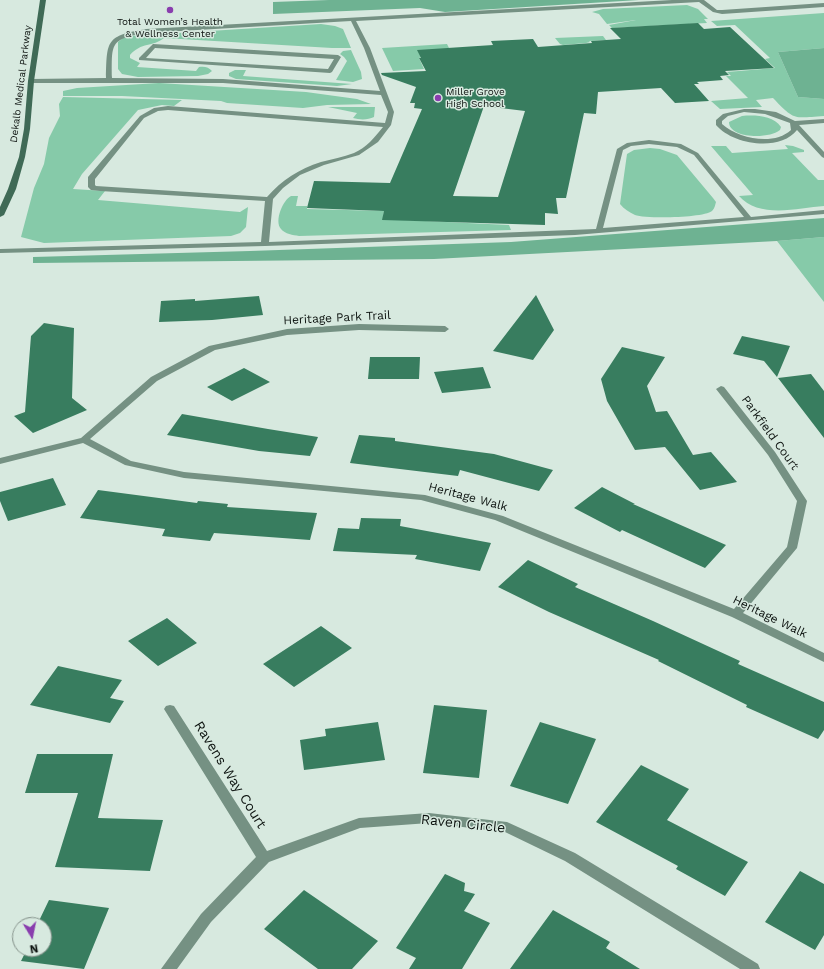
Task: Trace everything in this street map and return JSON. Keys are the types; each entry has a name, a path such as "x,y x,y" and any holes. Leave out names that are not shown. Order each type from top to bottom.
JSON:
{"main road":[{"name":"Dekalb Medical Parkway","path":"0,215 12,189 22,157 27,129 31,81 43,0"}],"street":[{"path":"109,80 110,46 116,38 127,34 146,31 700,0 715,11 722,12 824,5"},
{"path":"265,244 269,199 280,186 298,174 322,164 357,154 376,141 388,125 391,112 367,48 353,20"},
{"path":"31,81 109,80 220,73 330,71 338,57 153,46 141,59 220,73 384,93"},
{"path":"269,199 94,188 91,185 91,179 142,117 156,109 168,108 388,125"},
{"path":"793,123 794,130 788,136 765,140 738,137 723,130 718,125 719,120 723,116 730,113 752,111 776,114 793,123 824,156"},
{"path":"793,123 824,121"},
{"path":"599,231 620,149 629,144 649,142 679,145 696,154 749,219"},
{"path":"0,251 265,244 599,231 824,212"},
{"name":"Heritage Park Trail","path":"0,461 84,440 154,379 212,348 286,332 359,327 445,329"},
{"name":"Parkfield Court","path":"721,389 772,454 802,501 792,548 736,614"},
{"name":"Heritage Walk","path":"84,440 128,463 184,475 421,497 492,516 736,614 824,658"},
{"name":"Ravens Way Court","path":"170,709 264,858"},
{"name":"Raven Circle","path":"168,969 206,918 264,858 359,823 429,818 507,827 570,858 753,969"}],"green space":[{"path":"329,0 639,0 445,12 420,8 273,14 273,2"},
{"path":"687,5 698,9 708,19 704,19 707,23 612,28 609,25 636,20 607,24 599,14 592,12 603,9"},
{"path":"824,13 824,48 778,52 798,97 824,99 824,116 795,116 786,111 773,98 756,100 762,107 720,109 711,101 748,98 726,76 731,76 727,72 775,68 765,59 770,58 735,25 717,26 711,21"},
{"path":"321,24 343,29 351,48 164,38 156,43 138,48 130,55 130,58 140,63 137,67 196,71 199,67 203,67 212,71 208,74 198,76 138,77 122,74 118,69 118,42 123,38 130,36"},
{"path":"603,36 606,40 563,45 560,44 555,38"},
{"path":"447,44 449,48 419,58 424,69 393,71 382,48"},
{"path":"824,48 824,99 798,97 778,52"},
{"path":"351,50 361,72 362,79 353,82 336,80 347,61 340,54 343,51"},
{"path":"235,70 246,70 243,76 352,84 337,86 236,79 229,76 229,73"},
{"path":"159,83 306,92 357,99 371,104 327,105 303,108 227,103 221,101 122,96 63,96 63,91 77,88"},
{"path":"63,97 182,100 174,106 162,105 138,110 82,174 73,189 105,191 98,200 240,212 248,207 246,227 240,233 231,236 44,243 21,237 34,188 44,164 49,138 60,116 59,104"},
{"path":"328,107 375,107 374,117 367,119 356,119 353,118 357,113"},
{"path":"742,116 758,116 768,118 778,123 781,127 780,130 768,135 751,136 742,134 731,128 729,122"},
{"path":"785,145 804,150 804,152 792,153 818,180 824,180 824,206 791,210 768,210 757,208 747,203 739,196 753,195 711,146 726,146 732,153 788,149"},
{"path":"650,148 660,149 677,155 716,202 712,211 698,215 650,217 635,215 620,204 627,154 634,150"},
{"path":"291,196 298,196 296,206 307,206 307,209 384,211 383,219 509,225 511,230 299,236 285,232 281,229 278,221 282,206"},
{"path":"824,218 824,237 777,241 434,259 33,263 33,257 511,242"},
{"path":"824,237 824,302 777,241"}],"building":[{"path":"698,23 704,29 730,27 774,68 725,71 729,75 720,76 723,80 697,82 699,84 694,84 709,101 675,103 661,88 598,92 596,114 584,113 566,198 556,198 558,214 545,213 545,225 382,220 384,211 307,208 314,181 390,183 422,109 414,108 415,103 410,103 416,87 382,75 381,73 426,71 419,58 421,58 417,50 493,45 491,41 533,39 538,47 621,39 610,28","holes":["484,106 525,111 498,197 453,196"]},
{"path":"536,295 554,330 533,360 493,351"},
{"path":"259,296 263,315 212,320 159,322 161,301 195,299 195,301"},
{"path":"44,323 74,328 72,398 87,410 33,433 14,416 25,412 31,336"},
{"path":"742,336 790,346 777,377 764,361 733,354"},
{"path":"622,347 665,357 647,386 656,412 667,411 693,455 711,452 737,482 700,490 665,447 635,450 607,401 601,379"},
{"path":"370,357 420,357 419,379 368,379"},
{"path":"483,367 491,388 442,393 434,372"},
{"path":"244,368 270,382 232,401 207,387"},
{"path":"811,374 824,391 824,438 778,378"},
{"path":"182,414 318,437 310,456 259,451 167,435"},
{"path":"359,435 395,438 395,441 494,454 553,470 539,491 460,470 458,476 350,463"},
{"path":"53,478 66,505 8,521 0,501 0,492"},
{"path":"602,487 635,504 633,504 726,545 705,568 622,530 620,532 574,508"},
{"path":"98,490 197,503 198,501 228,504 227,507 317,513 310,540 214,533 210,541 162,536 165,529 80,518"},
{"path":"361,518 401,519 400,526 491,543 480,571 415,559 417,555 333,551 338,528 359,529"},
{"path":"528,560 578,584 575,587 740,661 738,664 824,702 824,730 818,739 746,707 747,705 658,661 659,660 549,612 498,587"},
{"path":"167,618 197,643 158,666 128,641"},
{"path":"321,626 352,648 294,687 263,664"},
{"path":"58,666 122,680 110,698 124,701 110,723 30,705"},
{"path":"434,705 487,710 479,778 423,773"},
{"path":"378,722 385,760 304,770 300,740 326,736 325,729"},
{"path":"540,722 596,739 568,804 510,786"},
{"path":"37,754 113,754 98,818 163,820 150,871 55,867 78,793 25,793"},
{"path":"641,765 689,789 667,820 748,862 725,896 676,869 678,866 596,822"},
{"path":"800,871 824,884 824,935 815,950 765,922"},
{"path":"445,874 465,883 464,891 475,894 464,911 490,923 462,969 409,969 416,958 396,948"},
{"path":"304,890 378,941 352,969 318,969 264,929"},
{"path":"49,900 109,908 84,969 21,961 23,957 52,957 52,917 41,917"},
{"path":"553,910 610,942 606,948 640,969 510,969"}],"place":[{"name":"Total Women’s Health & Wellness Center","path":"170,10"},
{"name":"Miller Grove High School","path":"438,98"}]}
